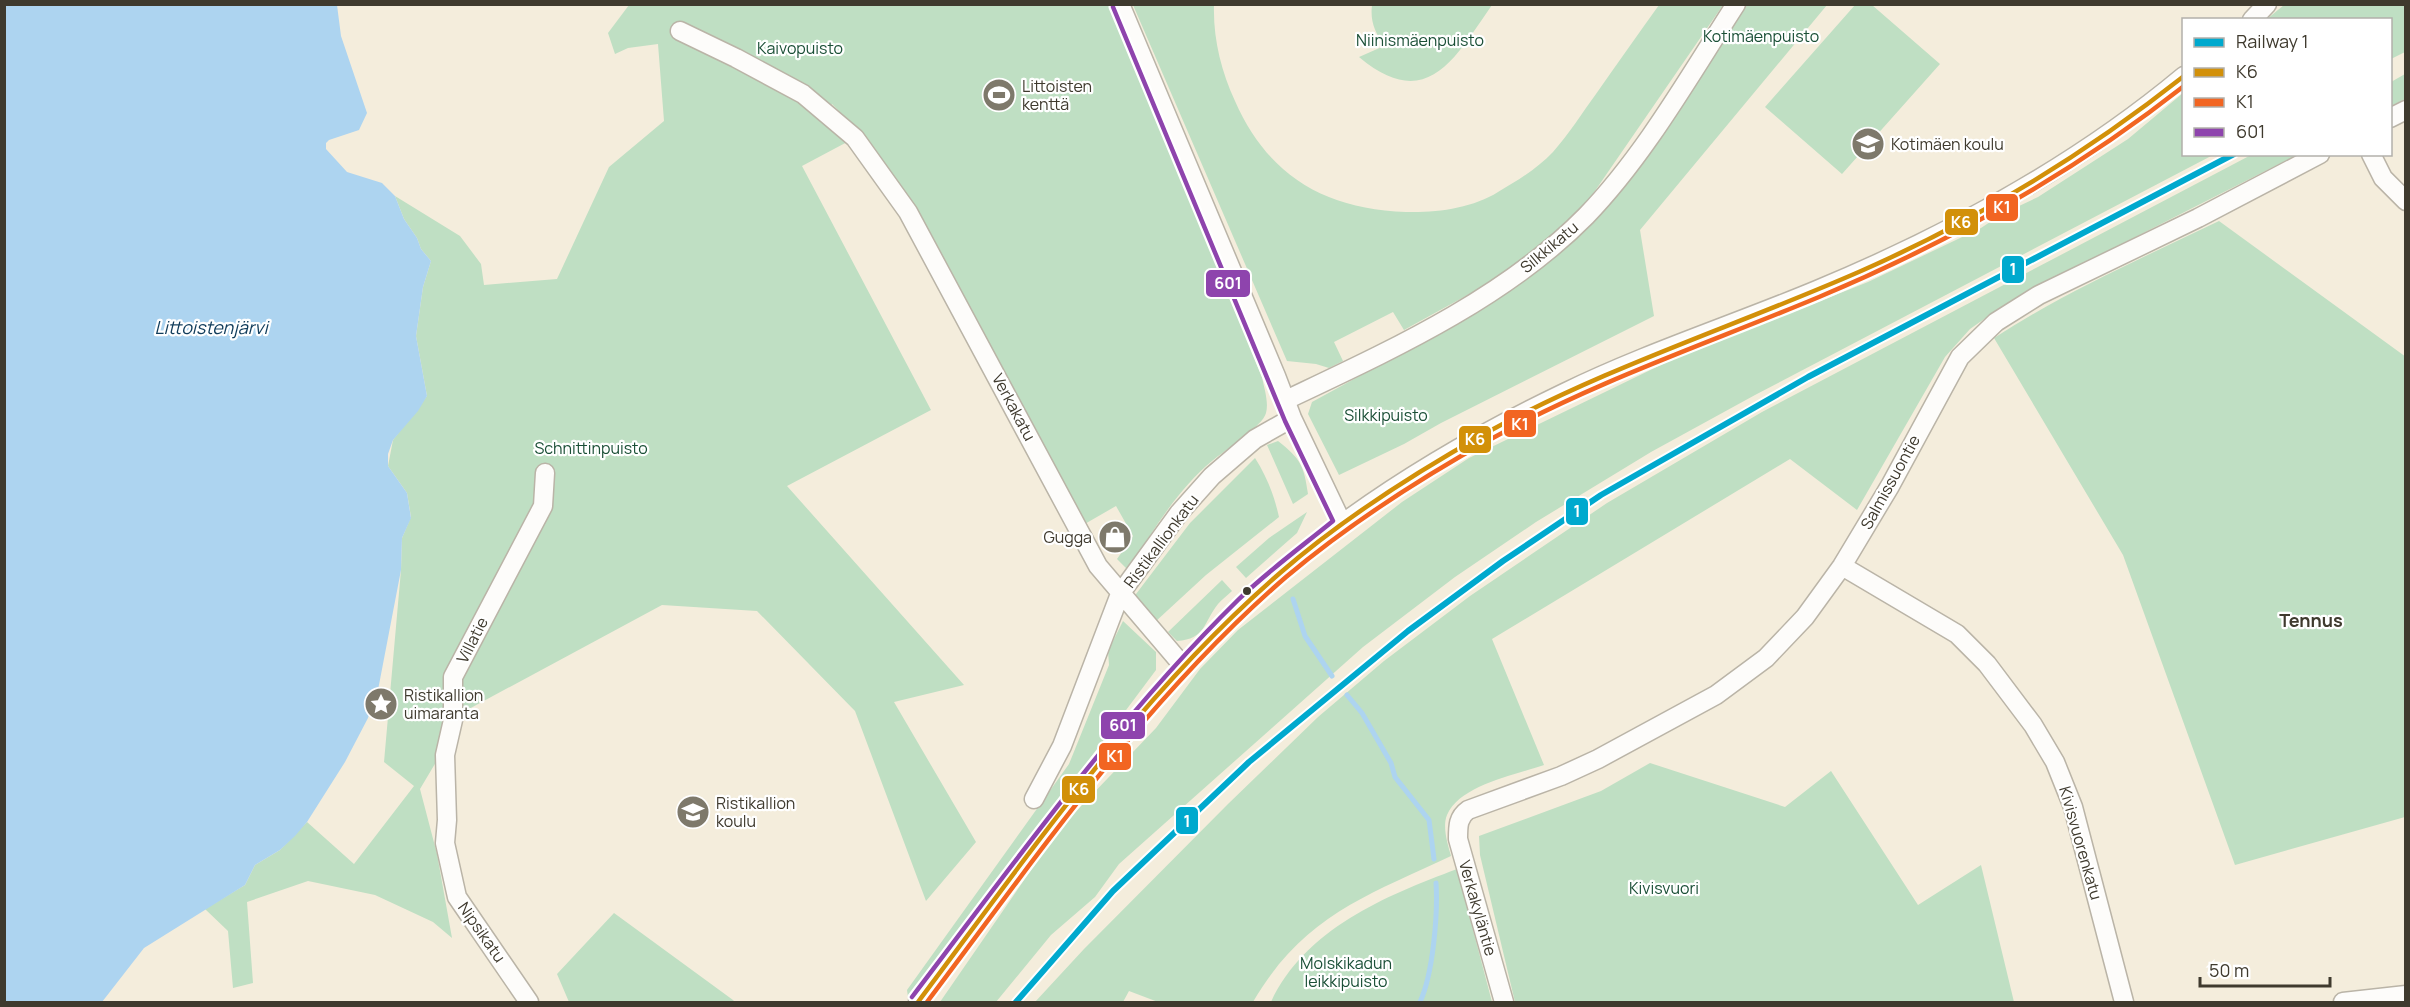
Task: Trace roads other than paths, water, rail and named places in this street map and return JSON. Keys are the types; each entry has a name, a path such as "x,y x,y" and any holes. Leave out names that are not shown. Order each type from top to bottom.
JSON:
{"street":[{"path":"1120,4 1276,376 1284,401 1342,523"},
{"name":"Silkkikatu","path":"1284,401 1392,349 1448,317 1506,282 1560,240 1587,215 1636,153 1736,4"},
{"path":"2254,18 2267,4"},
{"name":"Verkakatu","path":"680,31 803,94 855,138 908,212 1098,567 1184,667"},
{"path":"918,1002 1090,775 1184,667 1246,604 1342,523 1459,450 1565,392 1819,289 1909,249 1959,223 2024,188 2110,133 2182,78"},
{"path":"2392,117 2406,110"},
{"name":"Salmissuontie","path":"1462,814 1561,776 1598,759 1716,695 1743,676 1787,638 1842,566 1890,486 1956,364 1969,345 1982,333 2010,312 2039,295 2316,156"},
{"path":"2372,156 2383,178 2406,201"},
{"name":"Ristikallionkatu","path":"1034,799 1062,746 1120,594 1179,513 1212,476 1255,439 1292,418"},
{"name":"Villatie","path":"447,820 445,755 453,720 453,677 543,506 545,473"},
{"name":"Kivisvuorenkatu","path":"1842,566 1957,634 1987,664 2033,725 2065,783 2080,830 2124,1002"},
{"name":"Verkakyläntie","path":"1462,814 1458,826 1458,839 1504,1002"},
{"name":"Nipsikatu","path":"447,820 445,843 457,897 530,1002"},
{"path":"2343,1002 2406,995"}],"water":[{"name":"Littoistenjärvi","path":"5,4 337,5 341,36 367,113 359,130 329,140 326,143 326,149 347,172 382,183 395,196 404,219 417,238 421,249 431,261 423,287 416,336 427,396 418,411 393,440 388,454 388,466 407,493 411,518 402,538 401,570 378,690 368,718 345,762 307,822 295,836 280,850 255,865 245,885 144,948 102,1002 5,1002"}],"waterway":[{"path":"1293,599 1305,636 1332,676"},
{"path":"1347,695 1362,713 1391,763 1395,777 1429,820 1434,859"},
{"path":"1420,1002 1425,990 1434,944 1436,883"}],"rail line":[{"name":"1","path":"1016,1002 1113,891 1249,762 1408,631 1503,561 1601,495 1808,377 2230,156"}],"place":[{"name":"Littoisten kenttä","path":"999,95"},
{"name":"Kotimäen koulu","path":"1868,144"},
{"name":"Gugga","path":"1115,537"},
{"name":"Ristikallion uimaranta","path":"381,704"},
{"name":"Ristikallion koulu","path":"693,812"}],"district":[{"name":"Tennus","path":"2311,620"}],"park label":[{"name":"Kotimäenpuisto","path":"1761,36"},
{"name":"Niinismäenpuisto","path":"1420,40"},
{"name":"Kaivopuisto","path":"800,48"},
{"name":"Silkkipuisto","path":"1386,415"},
{"name":"Schnittinpuisto","path":"591,448"},
{"name":"Kivisvuori","path":"1664,888"},
{"name":"Molskikadun leikkipuisto","path":"1346,972"}]}
